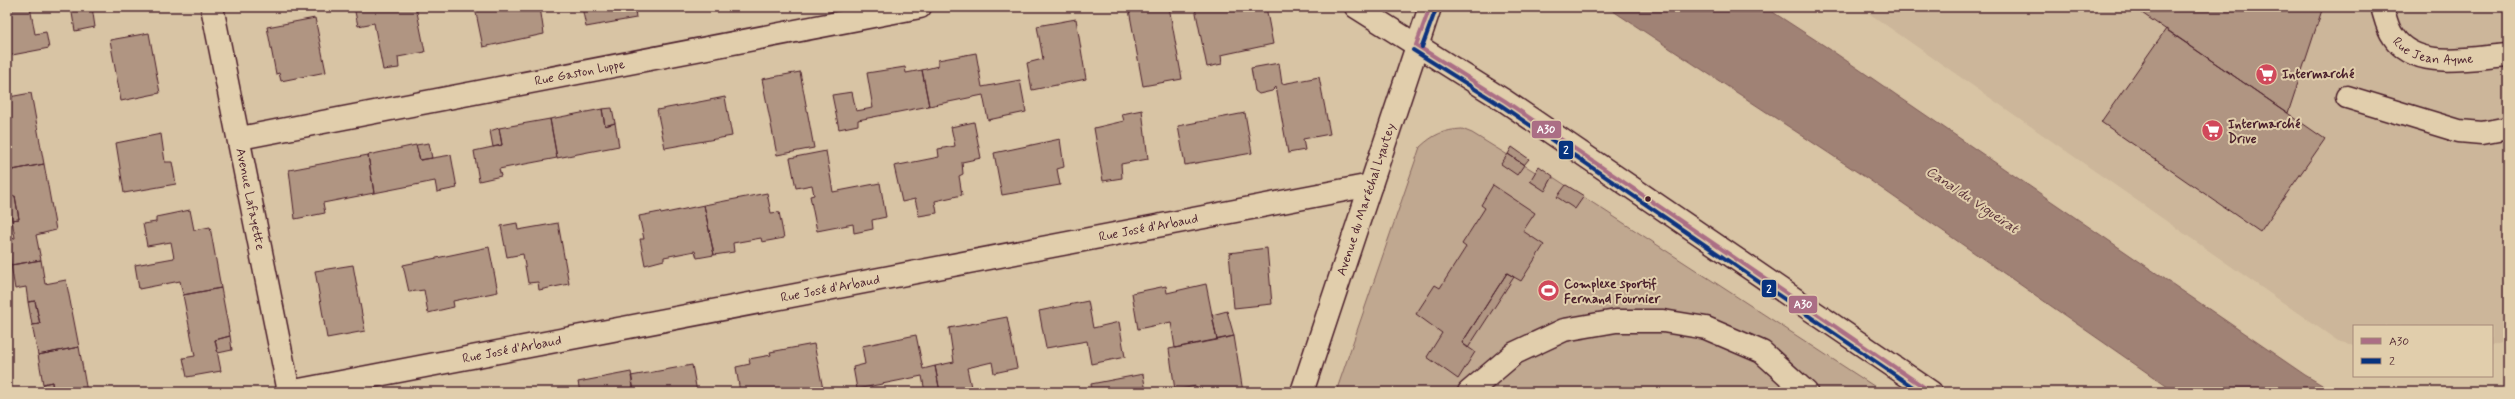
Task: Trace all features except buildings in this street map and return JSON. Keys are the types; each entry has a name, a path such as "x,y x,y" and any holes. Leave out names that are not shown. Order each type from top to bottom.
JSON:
{"street":[{"name":"Avenue Lafayette","path":"212,7 240,138 289,392"},
{"name":"Rue Gaston Luppe","path":"240,138 920,7"},
{"path":"1356,7 1505,101 1931,392"},
{"name":"Avenue du Maréchal Lyautey","path":"1302,392 1416,45 1430,7"},
{"name":"Rue Jean Ayme","path":"2382,7 2392,36 2409,51 2424,57 2431,59 2508,55"},
{"path":"2347,97 2459,131 2482,133 2508,128"},
{"name":"Rue José d'Arbaud","path":"289,392 1371,185"},
{"path":"1469,392 1515,353 1564,330 1616,321 1663,321 1706,328 1762,352 1806,392"}],"shaded area":[{"path":"1860,7 2508,7 2508,342 2493,345 2493,325 2353,325 2353,345 2338,341"},
{"name":"Complexe sportif Fernand Fournier","path":"1462,129 1472,133 1537,173 1531,182 1545,190 1553,177 1883,392 1336,392 1420,147 1430,139 1440,134 1450,130"}],"water":[{"name":"Canal du Vigueirat","path":"1607,7 1765,7 1825,46 2305,375 2334,392 2175,392 1868,179"}],"transit line":[{"name":"A30","path":"1416,45 1430,7"},
{"name":"2","path":"1422,47 1436,9"},
{"name":"A30","path":"1416,45 1505,101 1931,392"},
{"name":"2","path":"1413,50 1502,106 1920,392"}],"place":[{"name":"Intermarché","path":"2266,74"},
{"name":"Intermarché Drive","path":"2213,131"},
{"name":"Complexe sportif Fernand Fournier","path":"1549,291"}]}
